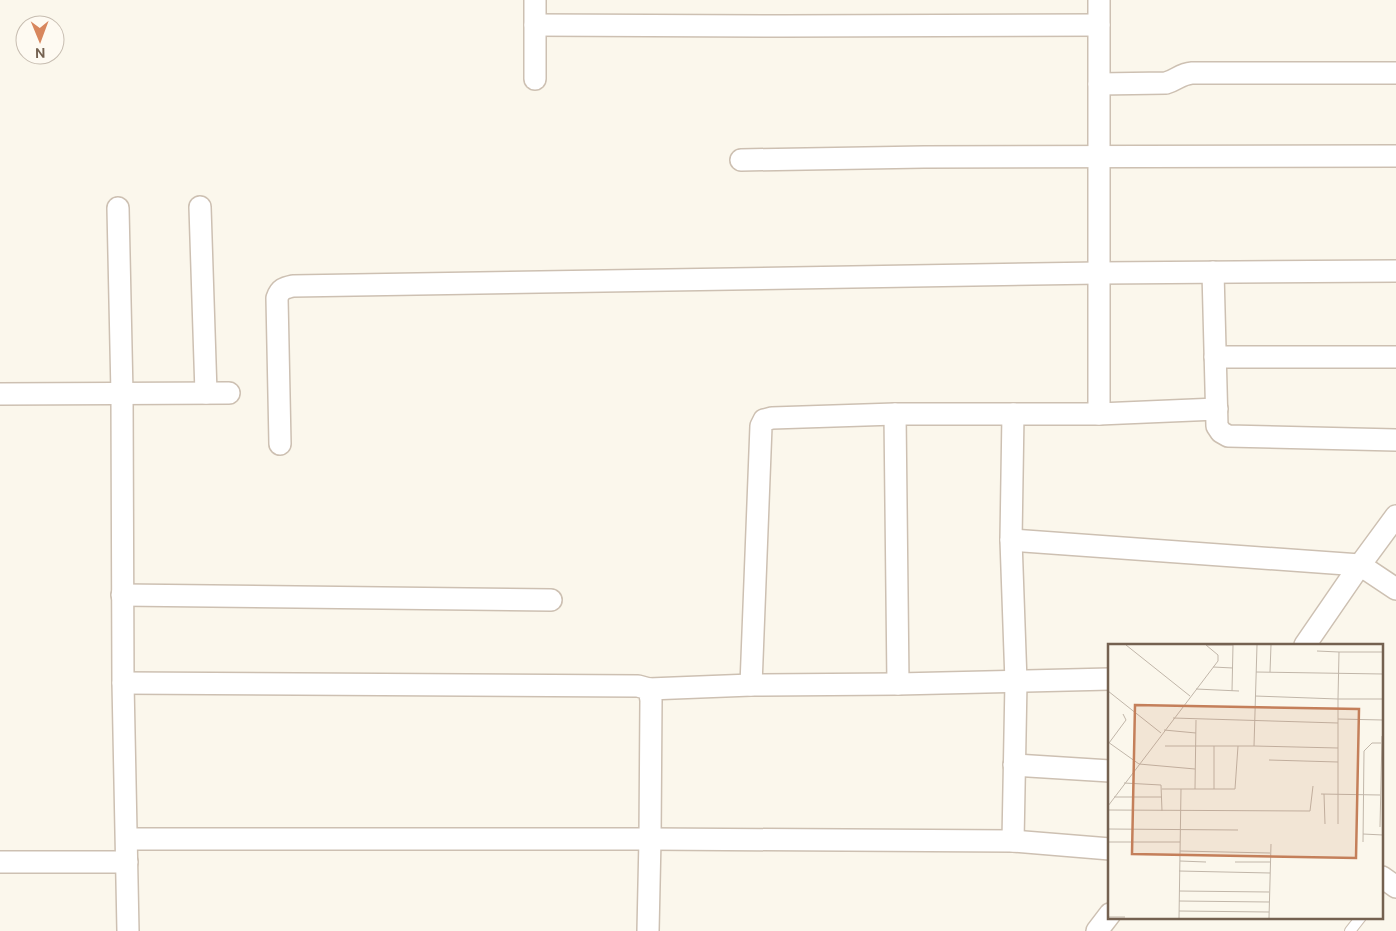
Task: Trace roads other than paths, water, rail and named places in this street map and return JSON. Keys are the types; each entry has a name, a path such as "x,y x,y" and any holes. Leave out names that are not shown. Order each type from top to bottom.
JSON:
{"street":[{"path":"535,0 535,79"},
{"path":"1098,414 1100,0"},
{"path":"535,25 1100,25"},
{"path":"1099,84 1166,83 1192,72 1396,73"},
{"path":"741,160 933,156 1396,156"},
{"path":"200,207 206,393"},
{"path":"118,208 122,394 123,683 128,931"},
{"path":"280,444 277,298 283,288 293,286 1099,273 1396,271"},
{"path":"1213,272 1217,426 1221,432 1228,436 1396,440"},
{"path":"1216,357 1396,357"},
{"path":"0,394 229,393"},
{"path":"751,685 761,426 764,420 772,418 895,414 1098,414 1217,409"},
{"path":"895,414 898,684"},
{"path":"1013,414 1011,540 1016,682 1013,841"},
{"path":"1306,644 1396,516"},
{"path":"1011,540 1360,565 1396,589"},
{"path":"122,595 551,600"},
{"path":"123,683 638,686 649,689 751,685 1108,679"},
{"path":"648,931 651,700 649,689"},
{"path":"1014,765 1108,771"},
{"path":"127,838 1013,841 1108,849"},
{"path":"0,862 127,862"},
{"path":"1097,931 1108,917"}],"lane":[{"path":"1350,931 1359,918"}]}
